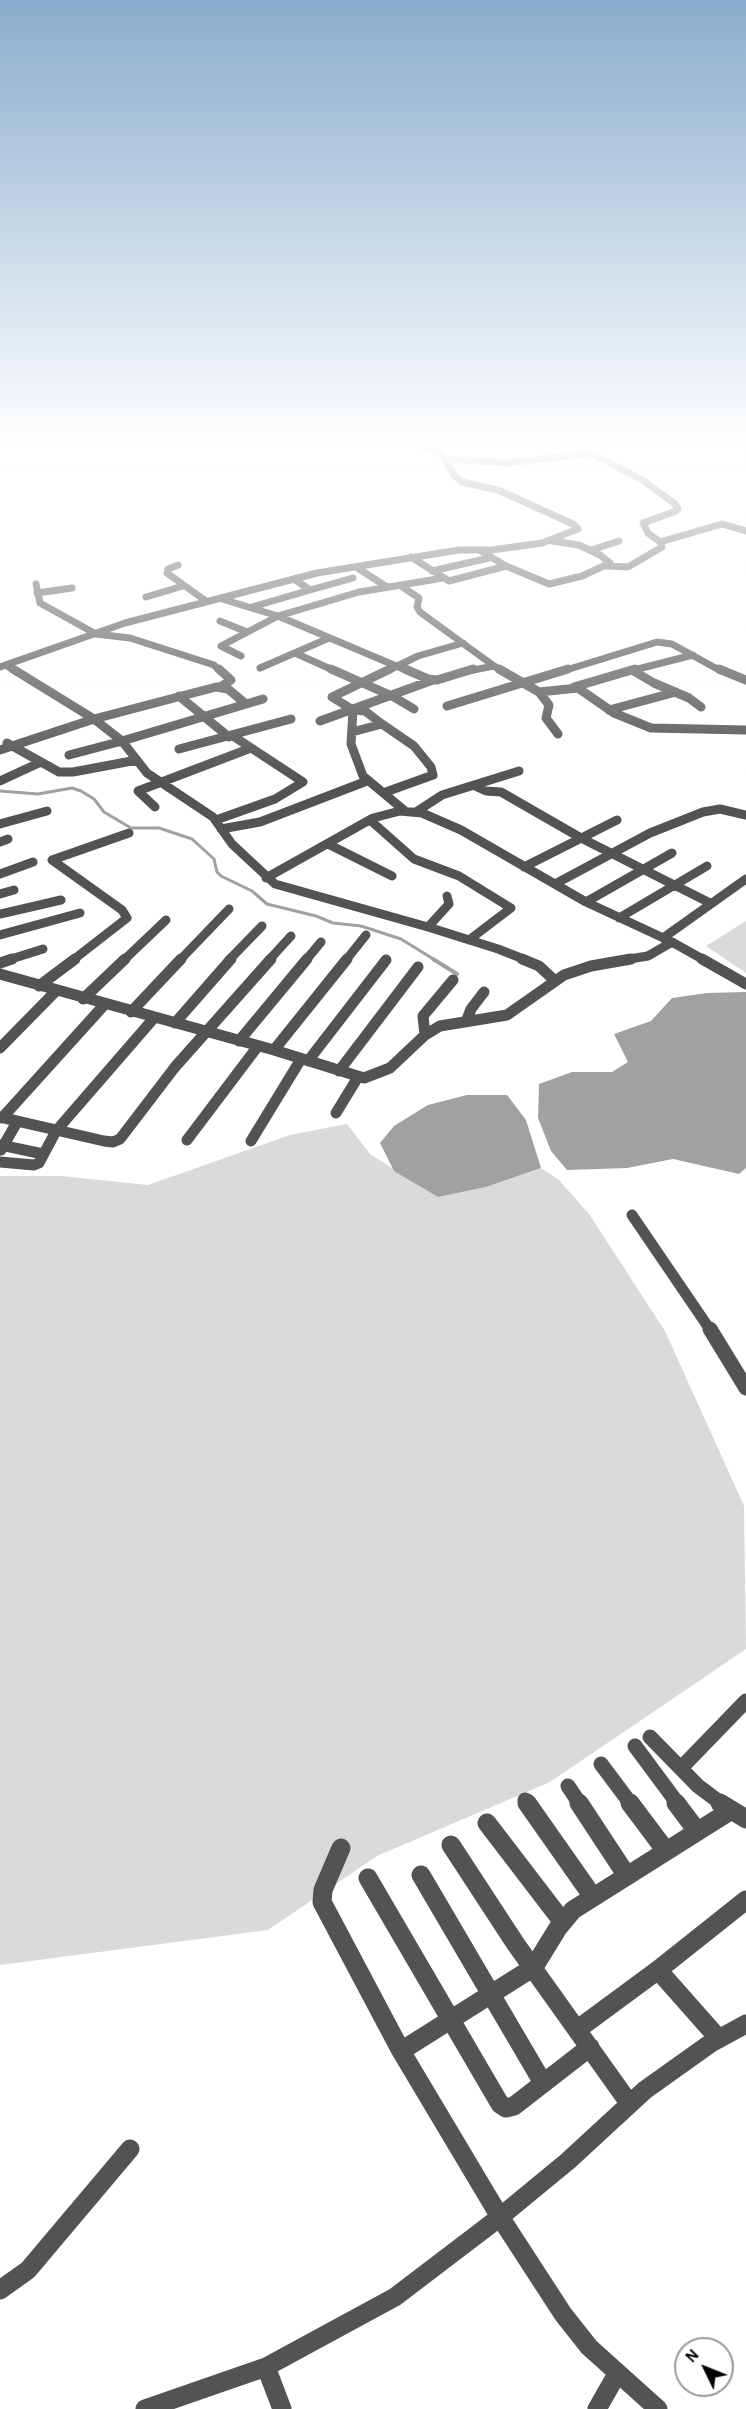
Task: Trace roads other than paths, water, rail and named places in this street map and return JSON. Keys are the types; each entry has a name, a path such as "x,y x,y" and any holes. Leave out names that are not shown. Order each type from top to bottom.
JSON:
{"street":[{"path":"3,666 125,623 206,601 294,579 423,555"},
{"path":"486,555 551,584 607,566 619,568 640,562 650,555"},
{"path":"600,555 610,562 607,566"},
{"path":"411,557 443,578 451,580 506,566"},
{"path":"432,571 489,558"},
{"path":"178,565 166,571 206,601"},
{"path":"356,567 387,586"},
{"path":"250,607 353,578"},
{"path":"241,656 221,646 278,616 341,596 387,586 400,586 443,578"},
{"path":"294,579 310,590"},
{"path":"146,597 183,586"},
{"path":"400,586 419,598 417,607 420,612 494,666 539,692 549,705 546,718 558,734"},
{"path":"0,750 94,719 220,687 231,680 214,665 130,638 96,634 43,606 38,600 36,589 72,588"},
{"path":"220,598 278,616 396,667 433,680"},
{"path":"220,621 247,632"},
{"path":"260,668 329,638"},
{"path":"447,706 657,642 672,644 722,671 746,680"},
{"path":"383,793 433,775 431,767 414,746 365,711 353,710 332,697 418,657 463,643"},
{"path":"295,652 363,682 414,709"},
{"path":"539,692 574,687 693,655"},
{"path":"3,666 94,719 122,741 147,773 200,807 219,825 232,844 266,878 282,887 428,927 529,961 545,970 555,980"},
{"path":"320,721 433,680 480,667 494,666"},
{"path":"632,670 701,707"},
{"path":"220,687 228,689 246,704"},
{"path":"574,687 609,710 633,722 657,729 746,730"},
{"path":"609,710 675,692"},
{"path":"179,696 202,717 303,782 275,799 219,825"},
{"path":"69,755 263,699"},
{"path":"353,710 351,744 362,774 367,781 405,811"},
{"path":"179,749 231,737 291,719"},
{"path":"352,732 382,724"},
{"path":"0,741 13,744 59,772 68,773 137,760"},
{"path":"155,807 137,792 251,748"},
{"path":"0,781 41,762"},
{"path":"416,812 442,795 519,771"},
{"path":"219,825 260,822 367,781"},
{"path":"476,786 486,792 501,792 612,854 710,903"},
{"path":"555,885 650,833 703,812 720,809 746,815"},
{"path":"0,824 47,811"},
{"path":"266,878 370,820 389,813 416,812 450,824 586,902 667,940 746,984"},
{"path":"370,820 412,858 459,876 511,908 469,940"},
{"path":"524,867 617,820"},
{"path":"39,986 127,918 122,910 52,860 129,832"},
{"path":"328,844 392,876"},
{"path":"586,902 672,853"},
{"path":"0,874 33,862"},
{"path":"619,918 706,866"},
{"path":"3,979 39,986 274,1050 358,1077 377,1075 390,1068 425,1035 440,1026 507,1015 525,1005 555,980 582,968 648,956 667,947 667,940 710,903 746,879"},
{"path":"0,894 15,890"},
{"path":"428,927 450,904 447,896"},
{"path":"0,914 61,900"},
{"path":"132,1012 229,909"},
{"path":"0,935 80,913"},
{"path":"83,999 166,920"},
{"path":"175,1023 262,926"},
{"path":"274,1050 366,935"},
{"path":"105,1004 1,1118 110,1142 120,1139 175,1067 291,936"},
{"path":"239,1041 321,942"},
{"path":"0,963 43,949"},
{"path":"252,1142 305,1060 386,960"},
{"path":"339,1071 418,967"},
{"path":"425,1035 423,1016 453,980"},
{"path":"0,1048 56,991"},
{"path":"466,1022 471,1009 484,992"},
{"path":"0,1162 36,1165 56,1131 154,1018"},
{"path":"187,1140 258,1046"},
{"path":"336,1113 358,1077"},
{"path":"17,1122 1,1148 43,1154"},
{"path":"632,1215 711,1331 746,1388"},
{"path":"681,1768 746,1701"},
{"path":"650,1737 698,1786 730,1811 746,1819"},
{"path":"635,1746 697,1831"},
{"path":"601,1764 666,1851"},
{"path":"568,1786 627,1876"},
{"path":"525,1800 593,1898"},
{"path":"401,2050 534,1968 562,1921 573,1910 730,1811"},
{"path":"487,1823 562,1921"},
{"path":"451,1845 629,2103"},
{"path":"341,1848 323,1890 322,1902 401,2050 501,2217 563,2314 589,2347 658,2409"},
{"path":"421,1875 543,2083"},
{"path":"368,1878 500,2104 506,2108 514,2106 590,2047"},
{"path":"578,2029 658,1970 746,1900"},
{"path":"658,1970 719,2038"},
{"path":"144,2409 172,2405 266,2367 395,2297 501,2217 568,2161 629,2103 666,2074 719,2038 746,2024"},
{"path":"0,2290 28,2270 130,2149"},
{"path":"266,2367 282,2409"},
{"path":"597,2409 617,2374"}],"waterway":[{"path":"0,791 38,794 72,788 81,791 94,799 104,812 131,828 159,828 192,839 214,859 217,872 221,876 252,891 267,904 316,916 333,923 361,926 401,939 435,960"},
{"path":"433,959 457,974"}]}
